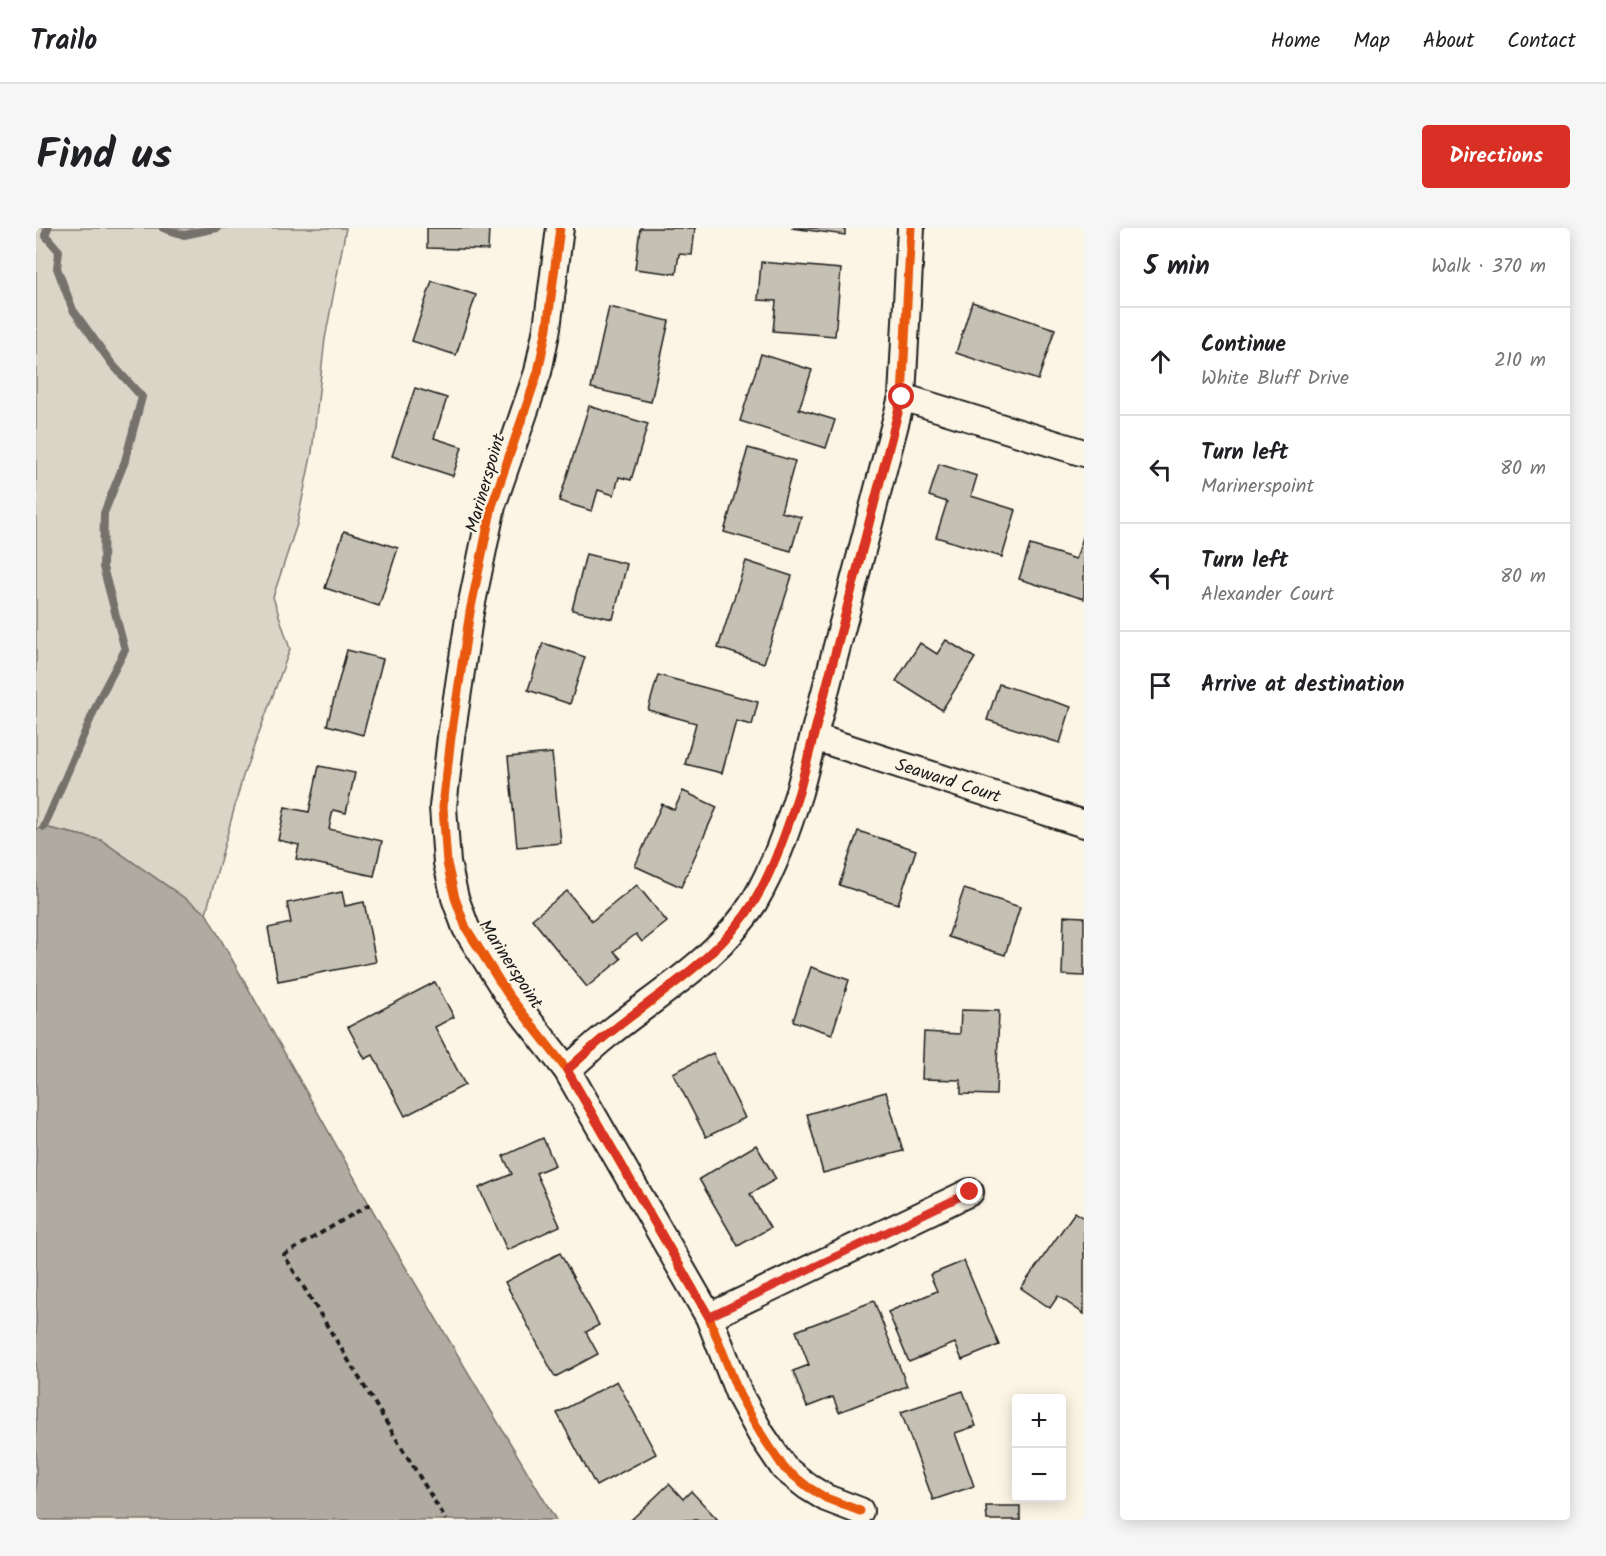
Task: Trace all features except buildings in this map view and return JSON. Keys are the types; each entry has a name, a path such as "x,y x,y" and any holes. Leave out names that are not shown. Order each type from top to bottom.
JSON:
{"street":[{"name":"Marinerspoint","path":"560,228 547,328 538,372 492,506 472,602 451,737 443,807 447,863 455,898 466,928 507,993 567,1070 709,1317 739,1394 761,1434 784,1468 808,1487 825,1498 861,1511"},
{"path":"567,1070 611,1031 708,956 733,930 754,903 787,831 814,737 902,397 911,228"},
{"path":"902,397 1084,453"},
{"name":"Seaward Court","path":"814,737 1084,824"},
{"path":"709,1317 970,1192"}],"path":[{"path":"370,1204 284,1255 446,1520"}],"shaded area":[{"path":"36,228 346,228 325,339 312,452 297,524 273,597 290,649 243,776 206,913 101,840 44,827 36,829"},
{"path":"44,827 101,840 206,913 390,1241 556,1520 36,1520 36,829"}],"waterway":[{"path":"44,827 100,697 125,650 103,567 104,513 125,461 142,397 112,364 73,310 57,268 59,251 45,235 48,228"},
{"path":"163,228 184,235 217,228"}],"cycle path":[{"path":"560,228 547,328 538,372 492,506 470,612 443,807 447,863 455,898 466,928 507,993 567,1070 709,1317 739,1394 761,1434 784,1468 808,1487 826,1498 860,1511"},
{"path":"567,1070 606,1036 689,972 724,940 754,902 780,848 799,792 902,397 911,228"}],"route":[{"path":"902,397 799,792 787,831 754,903 733,930 708,956 611,1031 567,1070 709,1317 970,1192"}]}
